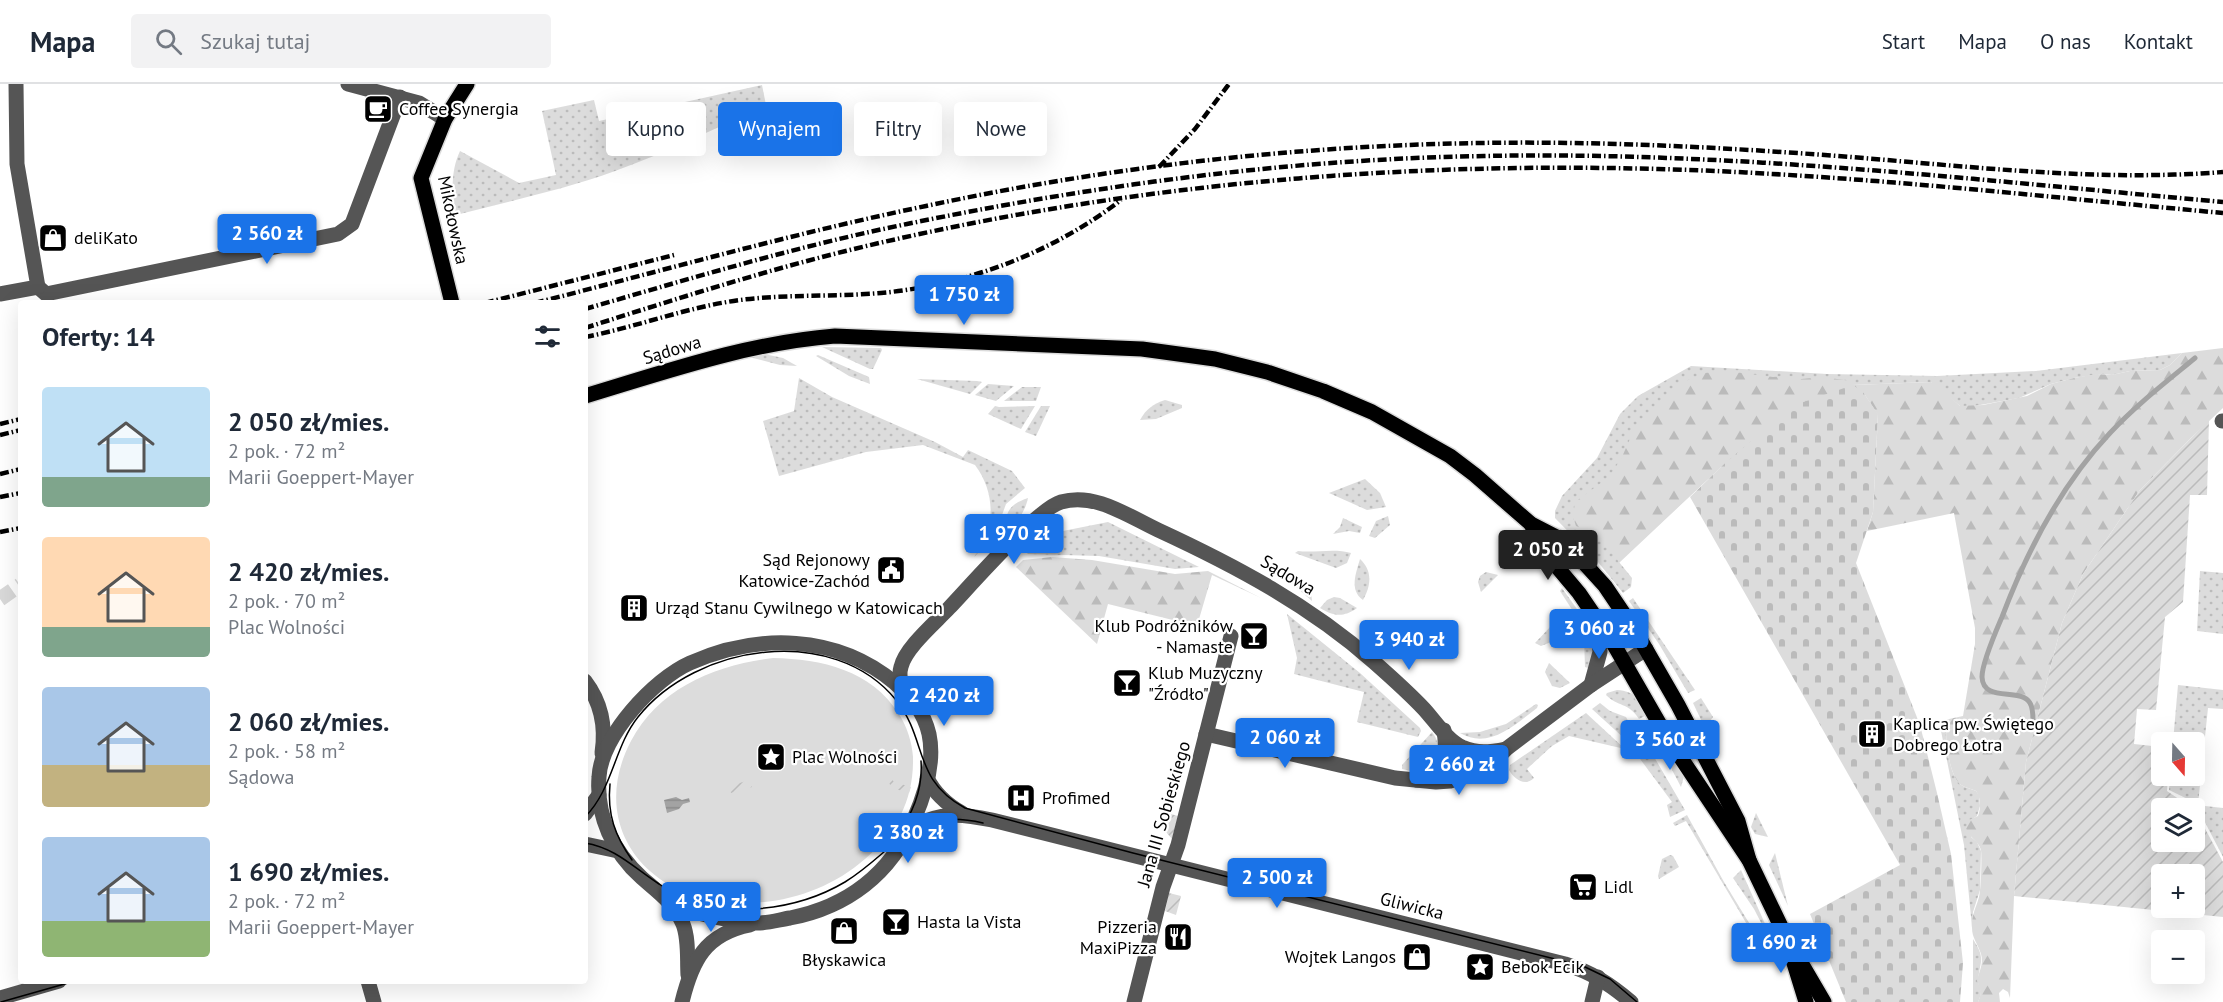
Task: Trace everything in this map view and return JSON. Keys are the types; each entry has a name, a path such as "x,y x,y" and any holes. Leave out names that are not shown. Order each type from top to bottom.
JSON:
{"main road":[{"name":"Mikołowska","path":"451,300 421,178 445,119 467,84"},
{"name":"Sądowa","path":"588,395 710,358 808,338 845,336 1107,347 1183,353 1240,365 1323,391 1389,421 1450,456 1531,524"},
{"path":"1531,524 1547,555 1579,593 1597,620 1667,737 1749,860 1786,937 1824,1002"},
{"path":"1531,524 1564,541 1618,603 1677,705 1738,821 1749,860"},
{"path":"1786,937 1806,1002"}],"street":[{"path":"16,84 17,164 38,287 46,294 338,234 352,224 400,97"},
{"path":"348,84 419,103 445,119"},
{"path":"0,294 38,287"},
{"name":"Sądowa","path":"906,693 900,677 904,660 940,617 1034,520 1059,502 1078,499 1099,501 1233,566 1302,607 1374,661 1458,745 1473,752 1485,753 1506,749"},
{"path":"1591,685 1600,652 1597,620"},
{"name":"Jana III Sobieskiego","path":"1134,1002 1163,887 1178,844 1231,636"},
{"path":"600,768 615,734 642,698 688,664 743,646 798,642 829,648 862,660 886,675 918,707 928,731 930,759 927,778 921,803 910,827 884,869 855,892 828,906 804,915 756,923 727,932 713,940 702,951 688,975"},
{"path":"1206,734 1395,778 1436,782 1465,777 1491,765 1506,749 1591,685 1646,649"},
{"path":"588,686 597,703 603,724 599,795 607,830 618,851 632,868 672,906 687,936 688,975 682,1002"},
{"path":"1417,780 1432,774 1441,766 1445,756 1444,730"},
{"name":"Gliwicka","path":"927,778 941,800 965,814"},
{"path":"588,810 599,795"},
{"name":"Gliwicka","path":"910,827 937,816 951,813 965,814 1565,964 1611,984 1630,1002"},
{"path":"588,845 618,851"},
{"path":"672,906 726,919 756,923"},
{"path":"1592,1002 1598,977"},
{"path":"0,998 49,984"},
{"path":"369,984 374,1002"}],"green space":[{"path":"762,85 765,102 718,102 718,127 706,133 706,102 685,102"},
{"path":"594,100 599,121 606,119 606,156 653,156 576,184 456,215 453,182 460,151 519,183 556,175 542,111"},
{"path":"822,347 881,348 882,350 873,369 870,369"},
{"path":"2223,348 2223,408 2140,490 2083,574 2062,623 2026,762 2014,896 2010,998 2008,992 2003,989 1999,993 2000,1002 1978,1002 1981,991 1977,981 1982,958 1973,935 1972,924 1980,893 1981,850 1966,828 1969,820 1978,816 1980,800 1976,791 1963,786 1955,778 1946,742 1949,719 1963,716 1975,644 1975,628 1954,513 1867,531 1873,512 1878,415 1863,392 1792,406 1722,466 1619,563 1615,555 1596,534 1576,526 1573,517 1575,502 1609,477 1622,457 1636,425 1649,412 1688,380 1705,373 1726,371 1773,377 1790,376 1801,379 1823,377 1851,381 1853,385 1931,382 1960,406 1983,405 2027,396 2051,384 2074,378 2097,374 2112,375 2130,371 2160,370 2170,365 2182,353"},
{"path":"2182,353 2170,365 2160,370 2074,378 2051,384 2019,398 1969,407 1960,406 1931,382 1853,385 1722,466 1619,562 1632,578 1631,587 1623,593 1598,562 1555,518 1555,511 1562,496 1597,458 1620,414 1638,396 1691,366 1827,374 1937,376 2036,371"},
{"path":"764,354 783,358 797,366 780,365 749,357"},
{"path":"816,356 869,377 870,384 849,376"},
{"path":"799,378 832,397 935,442 963,457 968,450 1012,471 1025,488 1006,504 994,537 974,557 986,535 991,511 987,487 975,465 923,445 866,452 779,476 763,421 794,411"},
{"path":"917,379 977,381 982,382 970,394"},
{"path":"988,384 1014,386 996,401 975,395"},
{"path":"1853,385 1863,392 1878,414 1873,512 1856,563 1920,725 1937,793 1951,854 1963,963 1960,1002 1846,1002 1810,914 1900,865 1690,497 1722,466 1792,406"},
{"path":"1022,387 1041,387 1036,401 1004,401"},
{"path":"1165,400 1182,405 1182,408 1156,419 1140,420 1150,407"},
{"path":"995,406 1035,406 1021,429 988,414"},
{"path":"1041,406 1050,406 1036,436 1025,432"},
{"path":"2209,420 2207,495 2190,495 2183,602 2165,617 2156,710 2137,709 2134,744 2151,746 2151,786 2167,786 2167,791 2177,798 2151,798 2151,852 2205,852 2205,829 2223,862 2223,917 2205,915 2205,864 2151,864 2151,910 2014,896 2026,762 2062,623 2083,574 2140,490"},
{"path":"1365,479 1380,493 1386,507 1367,510 1329,493"},
{"path":"1028,498 1020,517 998,541 1009,510"},
{"path":"1388,516 1390,525 1375,538 1369,536 1376,521"},
{"path":"1343,518 1362,527 1360,533 1349,531 1333,534 1340,527"},
{"path":"1108,522 1199,567 1175,569 1099,556 1027,554 1043,535"},
{"path":"1298,551 1351,553 1347,563 1336,568 1295,553"},
{"path":"1052,557 1092,560 1175,574 1208,571 1261,598 1212,575 1197,626 1108,604 1097,644 1016,567 1023,560"},
{"path":"1360,559 1369,574 1368,589 1363,600 1355,586"},
{"path":"1274,568 1304,583 1311,594 1312,601"},
{"path":"2200,571 2223,573 2223,634 2197,631"},
{"path":"1486,572 1498,575 1481,592 1478,582 1480,576"},
{"path":"1562,588 1584,619 1580,622 1560,591"},
{"path":"1334,597 1357,608 1338,615 1320,608 1327,600"},
{"path":"1633,598 1695,690 1688,693 1659,644 1629,601"},
{"path":"1287,614 1360,673 1420,728 1418,737 1357,722 1364,692 1294,674 1297,658"},
{"path":"1552,625 1555,633 1551,642 1541,646 1535,643"},
{"path":"1592,631 1594,650 1588,668 1585,667 1584,638"},
{"path":"773,658 809,661 844,670 860,677 888,699 902,719 912,746 913,772 907,801 895,826 876,849 850,871 818,888 800,895 764,902 726,902 696,896 669,885 648,869 631,848 620,825 616,799 620,771 631,741 643,723 673,693 710,673 730,666"},
{"path":"1549,663 1570,683 1560,688 1552,686 1545,672"},
{"path":"2178,685 2223,690 2223,709 2208,708 2205,737 2205,732 2174,732"},
{"path":"1617,690 1628,692 1636,697 1649,714 1639,719 1627,707 1606,695"},
{"path":"1701,698 1713,717 1705,728 1693,703"},
{"path":"1600,703 1610,711 1626,717 1635,733 1639,731 1685,810 1670,817 1667,805 1672,802 1626,740 1592,709"},
{"path":"1536,704 1537,708 1510,728 1491,737 1471,738 1460,733 1480,732 1506,724"},
{"path":"1586,713 1625,749 1569,736 1552,746 1527,769 1534,778 1531,781 1520,781 1511,773 1510,765"},
{"path":"1949,719 1946,742 1955,778 1979,795 1980,806 1977,816 1971,820 1971,837 1977,842 1981,851 1980,890 1973,912 1972,927 1964,845 1939,721"},
{"path":"1654,723 1685,773 1681,787 1649,726"},
{"path":"1432,732 1438,744 1433,762 1423,770 1402,769 1402,765"},
{"path":"1455,755 1479,762 1480,764 1446,775"},
{"path":"888,774 894,782 911,787 909,793 892,788 885,776"},
{"path":"750,780 752,787 731,793 729,786"},
{"path":"2169,786 2200,786 2199,798 2186,798 2169,790"},
{"path":"2205,806 2223,808 2223,857 2205,822"},
{"path":"1167,813 1178,816 1172,839 1166,832 1169,820"},
{"path":"1756,813 1768,837 1755,834 1751,827"},
{"path":"1687,815 1768,954 1765,955 1686,821 1675,826 1673,823"},
{"path":"1775,853 1788,906 1769,865"},
{"path":"1670,855 1679,867 1659,879 1662,859"},
{"path":"1741,870 1787,973 1754,909 1733,878"},
{"path":"1169,893 1181,896 1176,915 1165,911"},
{"path":"1973,939 1981,957 1978,983 1981,993 1978,1002 1973,1002"}],"shaded area":[{"path":"676,797 682,800 689,798 690,802 667,813 664,800"}],"waterway":[{"path":"2033,721 2032,707 2025,698 1989,690 1984,685 1982,677 1984,664 2012,592 2047,520 2092,453 2130,413 2195,358"}],"tunnel":[{"path":"0,599 18,586"}],"tram line":[{"path":"588,813 602,794 630,729 638,717 663,692 694,673 729,659 765,652 802,652 837,660 869,676 896,700 906,715 928,772 936,785 948,797 965,808 1133,853 1583,966 1610,979 1637,1002"},
{"path":"896,836 916,801 921,761"},
{"path":"610,784 611,815 621,842 632,860"},
{"path":"588,844 606,849 670,891 692,901 729,909 754,909 801,901 835,888 921,825 938,820 958,819 983,823"},
{"path":"1,1002 64,984"}],"railway":[{"path":"1159,167 1195,129 1229,84"},
{"path":"547,300 779,240 994,192 1132,170 1270,154 1409,145 1569,143 1748,150 2030,172 2127,175 2223,172"},
{"path":"588,308 826,242 978,210 1194,176 1339,162 1484,156 1669,158 1946,176 2223,202"},
{"path":"588,327 701,291 818,258 991,220 1085,203 1180,190 1371,173 1563,168 1729,172 1941,186 2223,213"},
{"path":"588,336 701,307 740,300 881,293 945,283 977,274 1037,251 1066,236 1121,200"},
{"path":"497,300 674,255"},
{"path":"0,424 18,420"},
{"path":"0,435 18,431"},
{"path":"0,474 18,470"},
{"path":"0,497 18,494"},
{"path":"0,532 18,529"}],"place":[{"name":"Coffee Synergia","path":"378,109"},
{"name":"deliKato","path":"53,238"},
{"name":"Sąd Rejonowy Katowice-Zachód","path":"891,570"},
{"name":"Urząd Stanu Cywilnego w Katowicach","path":"634,608"},
{"name":"Klub Podróżników - Namaste","path":"1254,636"},
{"name":"Klub Muzyczny \"Źródło\"","path":"1127,683"},
{"name":"Kaplica pw. Świętego Dobrego Łotra","path":"1872,734"},
{"name":"Plac Wolności","path":"771,757"},
{"name":"Profimed","path":"1021,798"},
{"name":"Lidl","path":"1583,887"},
{"name":"Hasta la Vista","path":"896,922"},
{"name":"Błyskawica","path":"844,931"},
{"name":"Pizzeria MaxiPizza","path":"1178,937"},
{"name":"Wojtek Langos","path":"1417,957"},
{"name":"Bebok Ecik","path":"1480,967"}]}
